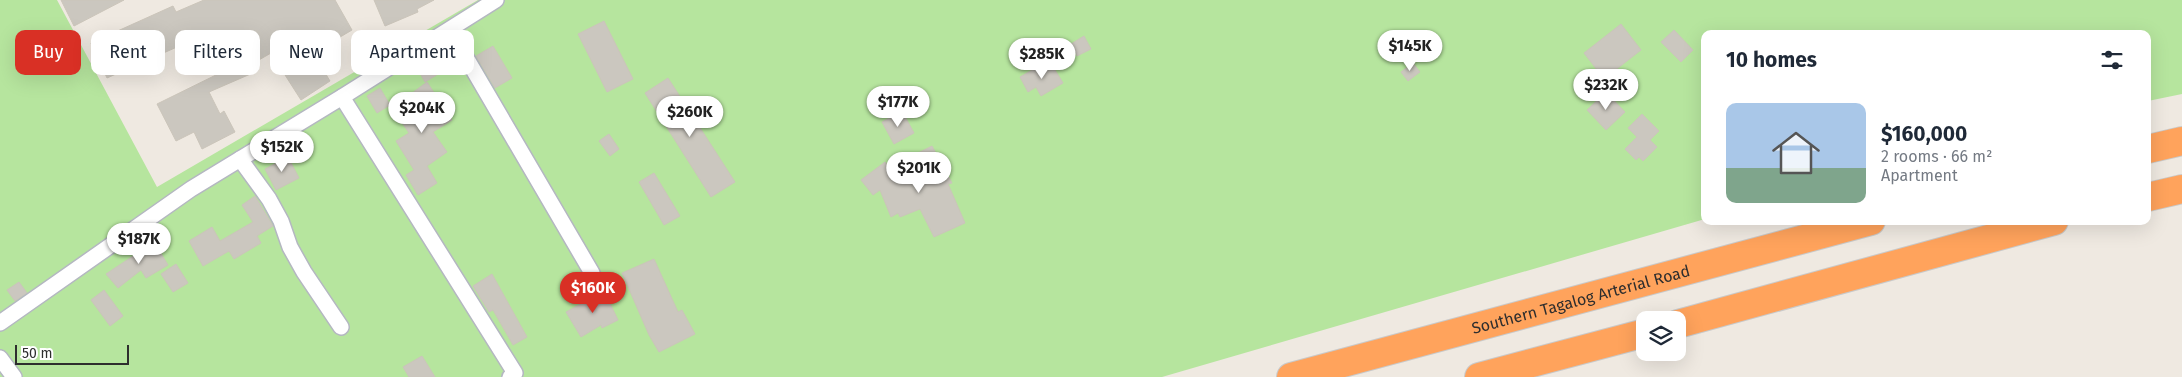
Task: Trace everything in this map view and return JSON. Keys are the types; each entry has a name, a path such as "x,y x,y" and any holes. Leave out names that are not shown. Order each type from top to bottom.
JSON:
{"highway":[{"path":"2151,148 2182,141"},
{"path":"2151,196 2182,189"},
{"name":"Southern Tagalog Arterial Road","path":"1291,377 1857,225"},
{"path":"1686,322 2039,225"},
{"path":"1479,377 1636,335"}],"street":[{"path":"450,30 496,0"},
{"path":"474,71 592,273"},
{"path":"0,323 191,189 377,75"},
{"path":"342,97 514,376"},
{"path":"240,159 269,199 281,221 290,247 340,327"},
{"path":"0,358 14,377"}],"green space":[{"path":"0,0 57,0 73,30 15,30 15,75 81,75 81,45 91,64 91,75 97,75 157,187 351,74 474,75 474,30 427,30 478,0 2182,0 2182,94 2151,100 2151,30 1701,30 1701,220 1162,377 0,377"}],"building":[{"path":"61,0 124,0 74,26"},
{"path":"204,0 335,0 352,30 341,36 341,30 270,30 270,54 260,59 260,30 175,30 175,48 165,52 165,30 120,30 173,6 176,12"},
{"path":"374,0 434,0 417,9 418,12 385,26"},
{"path":"604,21 633,79 607,92 578,34"},
{"path":"1621,24 1641,50 1604,79 1584,53"},
{"path":"1674,30 1693,50 1681,62 1661,42"},
{"path":"1084,36 1091,49 1077,56 1071,44"},
{"path":"493,46 512,78 495,88 476,56"},
{"path":"1413,63 1420,72 1408,81 1401,72"},
{"path":"1052,65 1063,83 1041,96 1036,87 1028,92 1020,77 1039,66 1043,71"},
{"path":"216,75 248,75 209,92 220,114 224,111 235,132 202,149 194,132 176,141 157,104"},
{"path":"285,75 326,75 330,81 301,100"},
{"path":"421,75 437,75 425,82"},
{"path":"668,78 735,182 711,197 645,93"},
{"path":"427,82 452,120 433,132 447,152 427,166 437,183 418,195 406,175 414,170 396,141 409,133 392,108"},
{"path":"380,88 390,105 377,113 367,96"},
{"path":"1606,92 1625,112 1606,130 1587,110"},
{"path":"902,111 914,133 894,144 882,122"},
{"path":"1642,114 1659,131 1650,140 1657,147 1643,161 1639,157 1636,160 1625,149 1637,137 1628,128"},
{"path":"609,134 619,149 610,156 599,141"},
{"path":"932,146 952,183 948,184 965,223 934,237 920,209 900,217 898,213 891,217 880,190 873,195 861,180 885,162 902,183 927,172 918,153"},
{"path":"288,157 299,178 276,190 265,169"},
{"path":"654,173 680,216 664,225 639,182"},
{"path":"255,196 273,226 257,236 261,243 234,259 229,251 203,266 189,241 212,227 220,241 253,222 242,205"},
{"path":"154,242 168,265 146,278 141,270 118,288 106,274"},
{"path":"654,259 678,312 682,310 695,334 659,352 649,335 622,273"},
{"path":"176,264 188,283 173,292 161,274"},
{"path":"492,274 527,337 513,345 493,310 489,312 473,286"},
{"path":"19,282 27,293 15,301 7,290"},
{"path":"104,290 123,316 110,326 91,300"},
{"path":"604,291 618,320 602,328 601,325 581,337 566,312"},
{"path":"422,356 435,377 409,377 403,367"}]}
